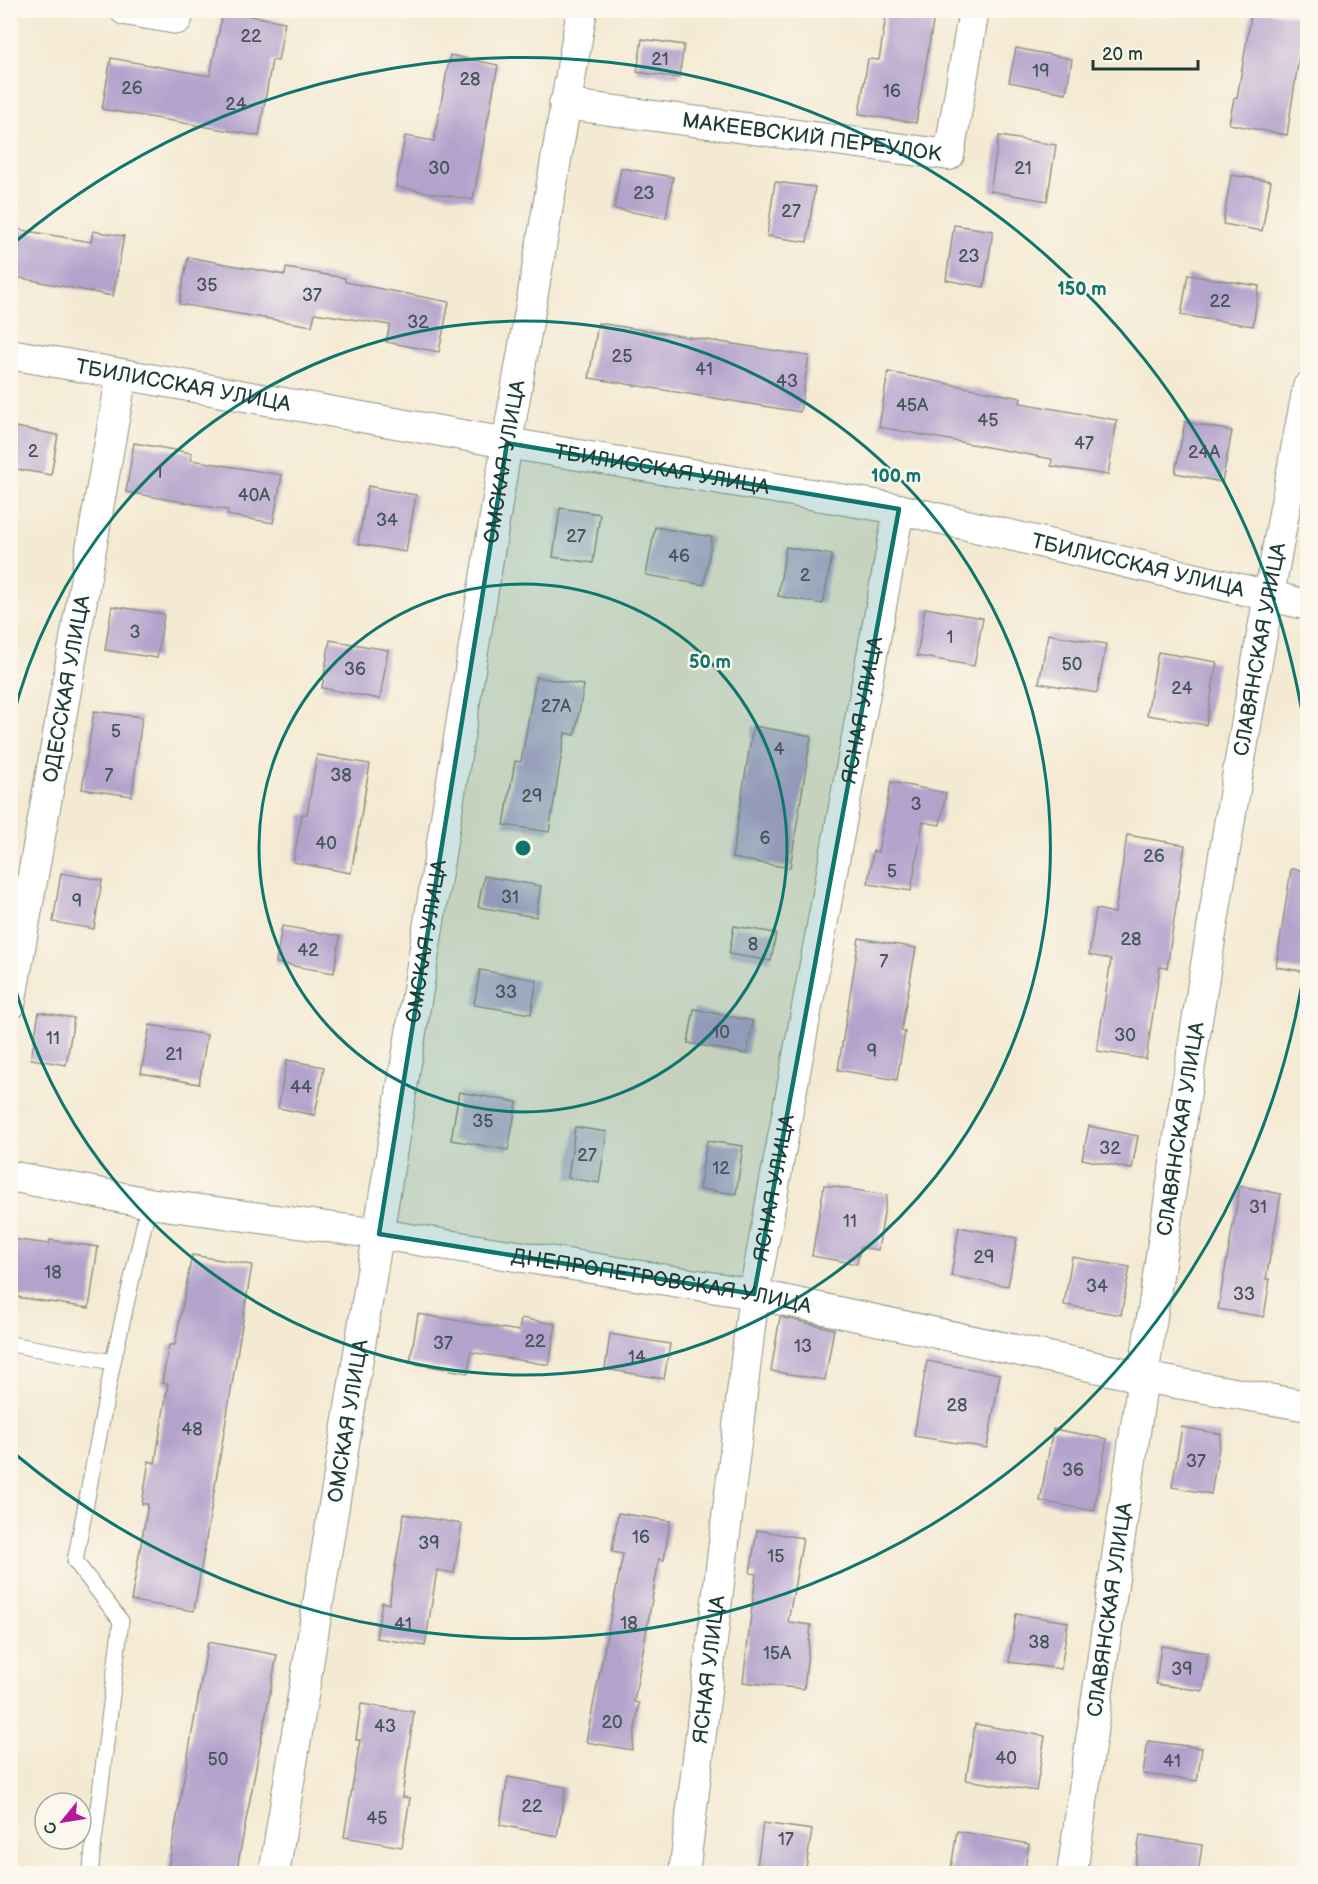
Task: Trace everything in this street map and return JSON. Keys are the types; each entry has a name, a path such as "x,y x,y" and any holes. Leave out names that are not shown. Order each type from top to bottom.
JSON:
{"street":[{"path":"125,10 177,19 178,10"},
{"name":"ОМСКАЯ УЛИЦА","path":"274,1874 507,444 582,10"},
{"name":"МАКЕЕВСКИЙ ПЕРЕУЛОК","path":"564,104 949,156 974,10"},
{"name":"ТБИЛИССКАЯ УЛИЦА","path":"10,354 507,444 899,509 1308,605"},
{"name":"ОДЕССКАЯ УЛИЦА","path":"10,1005 122,374"},
{"name":"СЛАВЯНСКАЯ УЛИЦА","path":"1072,1874 1142,1377 1267,597 1308,387"},
{"name":"ЯСНАЯ УЛИЦА","path":"684,1874 754,1294 899,509"},
{"name":"ДНЕПРОПЕТРОВСКАЯ УЛИЦА","path":"10,1176 149,1203 378,1234 754,1294 1142,1377 1308,1406"}],"lane":[{"path":"90,1874 121,1621 75,1561 112,1362 149,1203"},
{"path":"10,1344 112,1362"}],"highlighted area":[{"path":"507,443 899,509 754,1294 379,1234"}],"building":[{"path":"887,10 935,10 916,123 859,114 868,59 879,60"},
{"path":"1252,10 1305,17 1287,135 1229,124 1234,98 1237,98"},
{"path":"223,11 285,22 278,61 272,60 259,136 102,109 111,58 210,76"},
{"path":"642,39 684,45 679,78 637,72"},
{"path":"1016,48 1072,59 1066,93 1009,82"},
{"path":"450,55 498,65 473,200 396,187 405,136 434,141"},
{"path":"999,136 1056,145 1047,201 990,191"},
{"path":"621,168 673,177 666,218 614,209"},
{"path":"1231,175 1271,181 1262,231 1223,224"},
{"path":"775,182 815,187 807,242 767,236"},
{"path":"954,225 993,231 984,287 946,280"},
{"path":"10,228 91,242 93,231 124,236 113,296 10,276"},
{"path":"188,257 285,275 286,268 345,278 345,282 449,302 439,352 386,342 390,325 315,313 312,326 179,304"},
{"path":"1188,275 1259,286 1253,326 1181,315"},
{"path":"598,323 809,356 800,412 589,378"},
{"path":"888,372 1021,398 1020,403 1117,420 1108,475 1051,466 1052,459 879,427"},
{"path":"1185,422 1232,431 1222,482 1175,473"},
{"path":"10,426 58,435 51,475 10,468"},
{"path":"134,443 192,453 191,460 282,475 273,523 227,515 228,510 126,492"},
{"path":"368,486 416,495 406,552 358,544"},
{"path":"560,508 600,514 593,563 553,557"},
{"path":"655,527 712,537 704,585 646,575"},
{"path":"786,547 832,555 823,604 778,596"},
{"path":"112,606 164,614 157,658 105,650"},
{"path":"925,608 983,618 974,666 917,656"},
{"path":"1048,634 1106,644 1097,693 1039,683"},
{"path":"330,640 388,650 380,699 322,688"},
{"path":"1158,652 1217,662 1206,725 1147,715"},
{"path":"536,677 584,685 575,735 565,733 549,832 504,825 515,761 521,762"},
{"path":"94,711 142,717 132,796 82,789"},
{"path":"753,726 811,736 790,868 732,858"},
{"path":"317,755 370,764 351,873 293,862 302,814 307,814"},
{"path":"891,782 946,793 940,825 923,822 911,891 868,884 873,851 878,852"},
{"path":"1127,835 1185,845 1167,968 1160,967 1146,1059 1097,1051 1111,959 1089,955 1096,909 1115,913"},
{"path":"1291,869 1308,871 1308,972 1276,967"},
{"path":"61,873 102,880 94,929 53,922"},
{"path":"484,876 541,886 536,917 478,907"},
{"path":"282,926 340,936 334,973 276,963"},
{"path":"734,926 776,933 771,961 729,954"},
{"path":"859,938 916,948 901,1031 905,1032 897,1080 838,1070"},
{"path":"480,970 537,980 531,1014 474,1005"},
{"path":"694,1009 753,1021 747,1054 688,1043"},
{"path":"39,1012 74,1018 66,1065 31,1059"},
{"path":"150,1025 207,1035 199,1084 141,1073"},
{"path":"287,1060 324,1067 315,1115 278,1108"},
{"path":"459,1092 517,1102 508,1150 451,1140"},
{"path":"1089,1126 1138,1136 1132,1169 1082,1159"},
{"path":"575,1127 607,1132 599,1183 568,1178"},
{"path":"707,1141 743,1146 736,1194 699,1189"},
{"path":"824,1185 887,1195 878,1250 860,1247 857,1264 812,1256"},
{"path":"1240,1186 1281,1194 1266,1279 1270,1279 1264,1317 1218,1309"},
{"path":"959,1227 1017,1238 1008,1286 951,1276"},
{"path":"10,1239 49,1244 50,1240 98,1247 89,1308 10,1296"},
{"path":"192,1255 252,1265 194,1611 131,1601 148,1504 142,1504 149,1461 155,1463 168,1384 162,1383 169,1345 175,1345"},
{"path":"1072,1257 1130,1267 1121,1315 1064,1305"},
{"path":"418,1314 519,1331 521,1318 556,1324 549,1365 471,1352 468,1373 410,1363"},
{"path":"780,1317 834,1329 825,1380 771,1371"},
{"path":"610,1334 670,1344 664,1379 605,1369"},
{"path":"927,1361 1000,1374 987,1448 914,1436"},
{"path":"1182,1427 1221,1434 1211,1494 1172,1487"},
{"path":"1053,1429 1107,1439 1094,1511 1040,1501"},
{"path":"618,1513 670,1521 664,1560 659,1559 634,1702 639,1703 632,1750 586,1742 623,1554 612,1552"},
{"path":"404,1514 462,1524 454,1573 437,1570 425,1646 376,1638 382,1602 389,1604"},
{"path":"757,1530 803,1538 788,1622 811,1625 804,1689 743,1682 756,1574 750,1573"},
{"path":"1016,1614 1068,1622 1061,1669 1009,1662"},
{"path":"208,1642 277,1655 236,1874 167,1874"},
{"path":"1161,1646 1208,1653 1203,1691 1156,1684"},
{"path":"361,1704 414,1712 402,1797 410,1798 402,1847 344,1837 360,1740 356,1740"},
{"path":"975,1724 1045,1736 1036,1791 966,1780"},
{"path":"1148,1741 1202,1748 1197,1781 1143,1774"},
{"path":"508,1777 566,1787 557,1836 500,1825"},
{"path":"763,1823 812,1830 805,1874 756,1874"},
{"path":"957,1831 1029,1844 1024,1874 950,1874"},
{"path":"1140,1835 1202,1845 1198,1874 1177,1874 1135,1867"}]}
